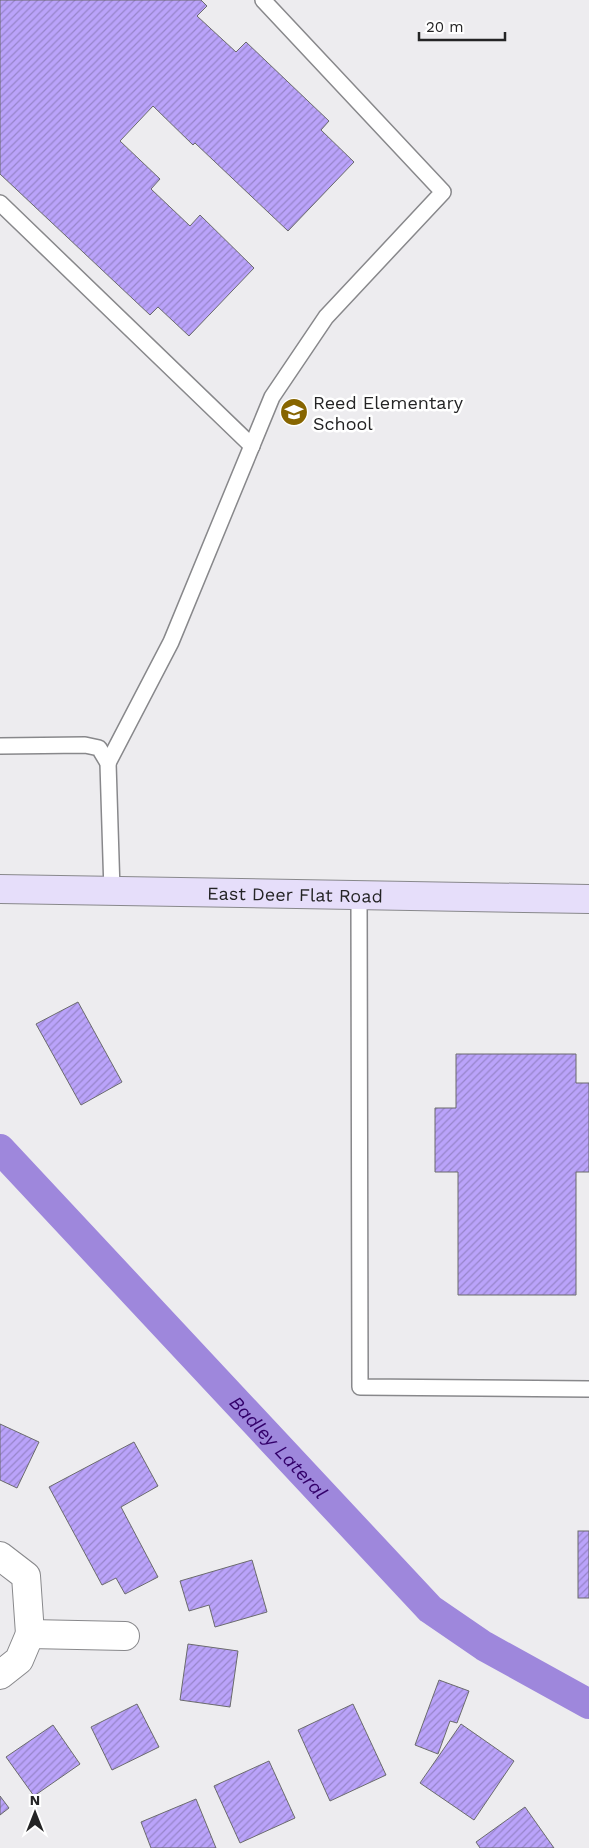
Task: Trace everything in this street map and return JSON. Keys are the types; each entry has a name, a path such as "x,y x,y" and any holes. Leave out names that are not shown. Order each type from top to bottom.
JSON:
{"main road":[{"name":"East Deer Flat Road","path":"0,889 589,899"}],"street":[{"path":"0,1556 26,1576 30,1634 19,1660 0,1675"},
{"path":"30,1634 124,1636"}],"lane":[{"path":"108,763 171,642 272,397 326,317 444,192 263,0"},
{"path":"0,203 252,446"},
{"path":"0,746 85,745 99,748 108,763 112,891"},
{"path":"359,895 360,1387 589,1389"}],"building":[{"path":"0,0 201,0 207,6 197,16 236,52 246,42 329,121 321,130 354,162 288,231 153,106 120,141 160,179 151,189 190,226 200,215 254,268 189,336 158,307 150,315 0,174"},
{"path":"78,1002 122,1082 81,1105 36,1024"},
{"path":"456,1054 576,1054 576,1083 589,1083 589,1172 576,1172 576,1295 458,1295 458,1172 435,1172 435,1108 456,1108"},
{"path":"0,1424 39,1442 17,1488 0,1480"},
{"path":"134,1442 158,1486 121,1507 158,1577 125,1594 116,1578 102,1585 49,1487"},
{"path":"578,1531 589,1531 589,1598 578,1598"},
{"path":"252,1560 267,1612 215,1627 209,1605 189,1611 180,1581"},
{"path":"188,1644 238,1651 230,1707 180,1700"},
{"path":"439,1680 469,1691 457,1723 450,1721 438,1754 415,1745"},
{"path":"137,1704 159,1747 112,1770 91,1727"},
{"path":"353,1704 386,1775 330,1801 298,1730"},
{"path":"461,1724 514,1761 474,1820 420,1783"},
{"path":"53,1725 80,1764 34,1796 6,1757"},
{"path":"269,1761 295,1818 240,1843 214,1786"},
{"path":"0,1796 9,1808 0,1815"},
{"path":"196,1799 216,1848 151,1848 141,1822"},
{"path":"525,1807 554,1848 480,1848 476,1842"}],"waterway":[{"name":"Badley Lateral","path":"0,1149 430,1609 484,1646 589,1704"}],"place":[{"name":"Reed Elementary School","path":"294,412"}]}
